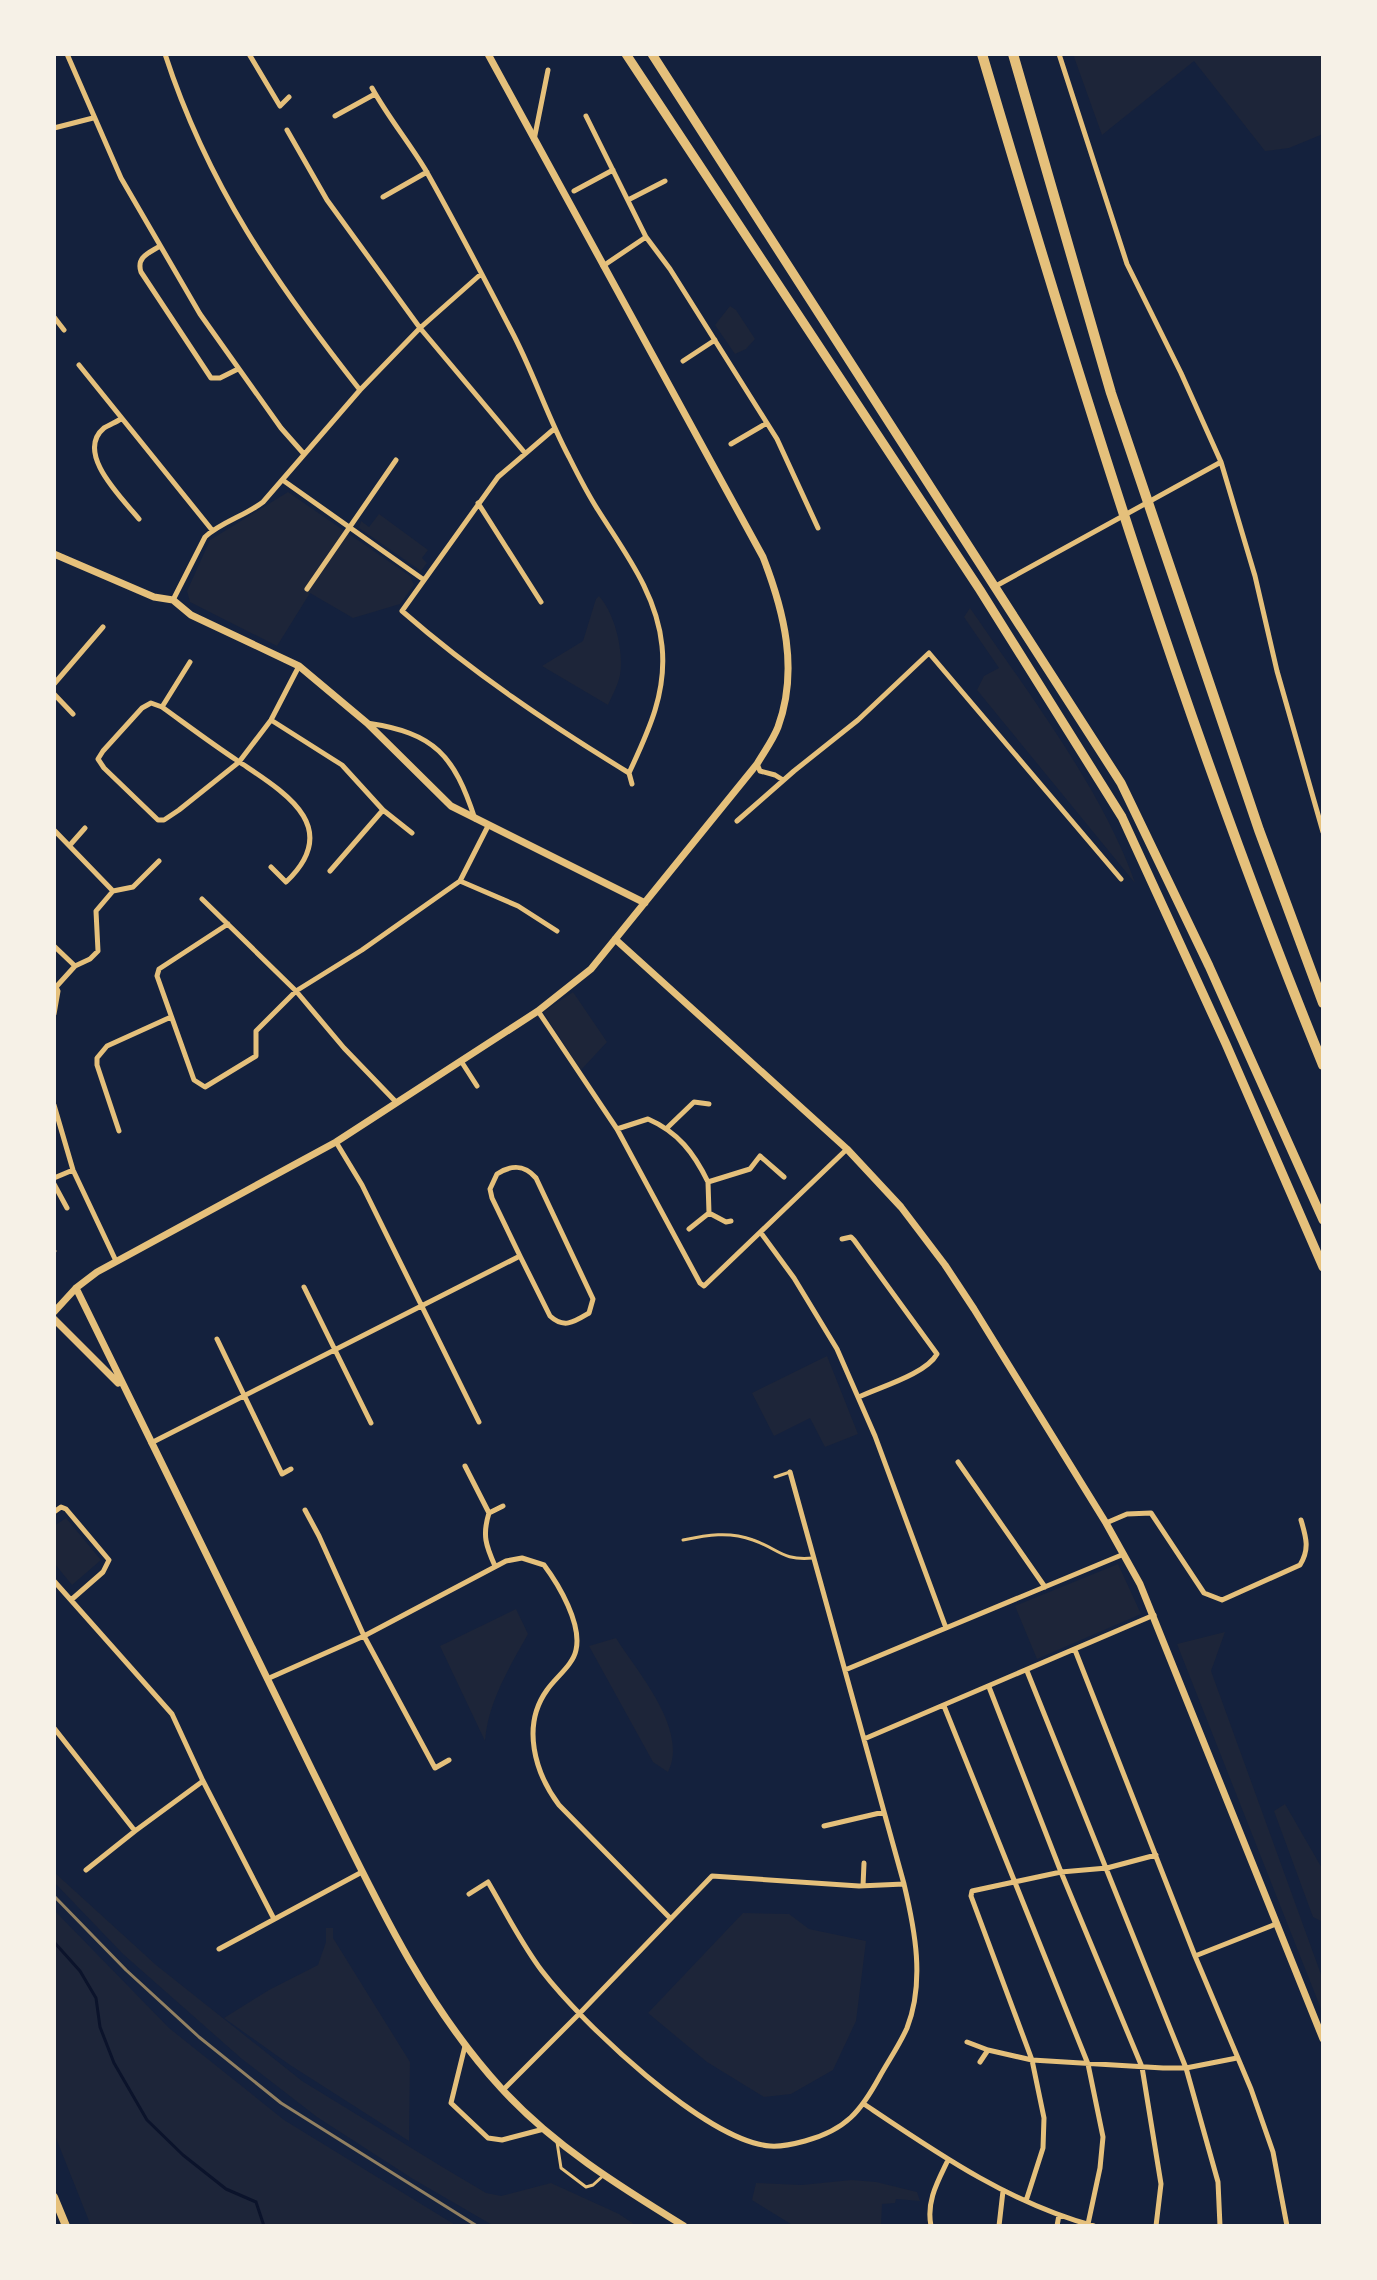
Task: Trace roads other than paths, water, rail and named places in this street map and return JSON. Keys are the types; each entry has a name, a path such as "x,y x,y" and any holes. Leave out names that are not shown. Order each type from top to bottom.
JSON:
{"highway":[{"path":"626,54 980,590 1122,817 1323,1267"},
{"path":"652,54 1121,783 1209,966 1323,1220"},
{"path":"982,54 1086,399 1147,583 1232,827 1323,1065"},
{"path":"1013,54 1111,393 1259,830 1323,1003"}],"main road":[{"path":"54,2197 66,2226"}],"street":[{"path":"67,54 121,178 200,314 281,428 304,454"},
{"path":"165,54 182,104 224,196 306,321 360,390"},
{"path":"249,54 280,106 289,97"},
{"path":"54,1312 76,1288 97,1272 336,1142 574,985 757,764 777,729 788,685 788,665 782,611 763,557 488,54"},
{"path":"1059,54 1127,264 1221,462 1255,576 1277,671 1323,832"},
{"path":"534,141 548,70"},
{"path":"335,116 374,91 387,115 405,135 513,334 554,429 649,596 662,642 664,668 659,701 629,773 632,784"},
{"path":"586,116 646,237 670,269 777,439 818,528"},
{"path":"54,128 93,118"},
{"path":"287,130 327,200 420,328 452,370 525,453"},
{"path":"574,191 613,170"},
{"path":"383,197 427,172"},
{"path":"628,200 665,181"},
{"path":"603,266 646,237"},
{"path":"160,246 142,257 139,262 141,272 211,378 220,378 238,369"},
{"path":"173,600 200,546 212,530 248,514 284,481 360,390 420,328 481,274"},
{"path":"54,317 64,330"},
{"path":"683,361 715,340"},
{"path":"79,365 212,530"},
{"path":"121,419 103,429 95,456 98,467 139,519"},
{"path":"731,444 767,423"},
{"path":"554,429 498,477 402,611 450,653 501,690 629,773"},
{"path":"307,589 396,460"},
{"path":"993,587 1221,462"},
{"path":"284,481 424,580"},
{"path":"478,503 541,602"},
{"path":"54,554 154,597 173,600 191,615 299,666 367,723 451,806 645,903"},
{"path":"54,684 103,627"},
{"path":"737,821 858,720 929,653 1121,879"},
{"path":"162,707 190,662"},
{"path":"271,867 286,882 303,865 308,836 304,816 280,788 239,762 162,707 151,703 142,708 98,759 158,820 164,820 239,762 271,720 299,666"},
{"path":"54,694 73,714"},
{"path":"271,720 342,765 383,810 412,833"},
{"path":"367,723 390,726 441,750 462,784 476,820"},
{"path":"757,764 760,771 783,780"},
{"path":"330,871 383,810"},
{"path":"228,924 159,969 157,976 194,1080 205,1087 256,1056 256,1031 296,991 362,950 460,881 488,826"},
{"path":"70,845 85,828"},
{"path":"54,830 113,891"},
{"path":"54,1014 58,991 55,986 75,966 98,951 96,911 113,891 133,887 159,861"},
{"path":"460,881 518,906 557,931"},
{"path":"202,899 296,991 344,1048 396,1102"},
{"path":"615,939 847,1149 901,1207 945,1265 1125,1554 1155,1614 1323,2039"},
{"path":"54,946 75,966"},
{"path":"538,1011 617,1129 704,1286 847,1149"},
{"path":"119,1131 97,1058 107,1046 171,1017"},
{"path":"461,1061 477,1086"},
{"path":"667,1127 694,1102 709,1104"},
{"path":"54,1105 73,1170 116,1262"},
{"path":"617,1129 648,1119 667,1127 695,1155 708,1182 709,1213"},
{"path":"336,1142 362,1185 479,1422"},
{"path":"708,1182 750,1169 760,1156 784,1177"},
{"path":"513,1167 523,1168 536,1178 593,1299 589,1313 568,1325 557,1323 550,1316 520,1256 490,1189 497,1174 513,1167"},
{"path":"67,1208 54,1181 73,1170"},
{"path":"709,1213 726,1222 731,1221"},
{"path":"689,1229 709,1213"},
{"path":"761,1233 794,1278 837,1349 859,1397 946,1628"},
{"path":"842,1239 851,1237 854,1240 937,1354 917,1372 859,1397"},
{"path":"151,1443 520,1256"},
{"path":"304,1287 371,1423"},
{"path":"76,1288 363,1872 425,1989 465,2046 503,2090 557,2141 684,2226"},
{"path":"54,1319 125,1391"},
{"path":"217,1339 282,1474 291,1469"},
{"path":"958,1462 1045,1587"},
{"path":"465,1466 489,1513 484,1542 495,1566"},
{"path":"469,1894 488,1882 541,1970 579,2014 649,2079 742,2139 768,2146 820,2137 846,2123 864,2104 906,2028 913,2004 916,1936 790,1472"},
{"path":"489,1513 503,1506"},
{"path":"54,1512 61,1507 66,1509 109,1560 103,1572 71,1600"},
{"path":"305,1510 364,1636 435,1768 449,1760"},
{"path":"1106,1523 1127,1514 1151,1513 1204,1593 1222,1600 1300,1565 1306,1555 1307,1542 1301,1520"},
{"path":"845,1670 1125,1554"},
{"path":"267,1679 364,1636 495,1566 522,1558 544,1565 566,1604 578,1634 575,1655 546,1691 535,1718 534,1752 549,1791 613,1862 670,1918"},
{"path":"54,1581 172,1714 274,1919"},
{"path":"864,1739 1155,1614"},
{"path":"1075,1650 1273,2152 1287,2226"},
{"path":"1027,1671 1186,2068 1218,2182 1220,2226"},
{"path":"989,1687 1142,2067 1161,2184 1156,2226"},
{"path":"864,2104 948,2160 1003,2191 1091,2225 1103,2137 1088,2064 944,1706"},
{"path":"54,1728 135,1831"},
{"path":"86,1870 203,1781"},
{"path":"824,1826 884,1812"},
{"path":"1026,2201 1043,2148 1044,2118 1032,2060 971,1896 972,1891 1061,1872 1107,1868 1156,1855"},
{"path":"863,1886 864,1863"},
{"path":"219,1949 363,1872"},
{"path":"503,2090 712,1876 863,1886 904,1884"},
{"path":"1195,1956 1277,1923"},
{"path":"967,2042 1032,2060 1088,2064 1186,2068 1237,2058"},
{"path":"465,2046 451,2103 488,2138 502,2140 544,2129"},
{"path":"980,2062 988,2050"},
{"path":"931,2226 929,2207 933,2191 948,2160"},
{"path":"999,2226 1003,2191"},
{"path":"1057,2226 1059,2215"}],"lane":[{"path":"452,370 460,363"},
{"path":"775,1477 790,1472"},
{"path":"683,1540 736,1535 755,1540 791,1559 814,1558"},
{"path":"557,2141 561,2168 586,2187 604,2175"}],"waterway":[{"path":"54,1942 80,1971 96,1998 100,2027 114,2063 147,2120 183,2155 226,2189 256,2202 264,2226"}],"railway":[{"path":"54,1896 126,1970 199,2037 281,2103 477,2226"}]}
